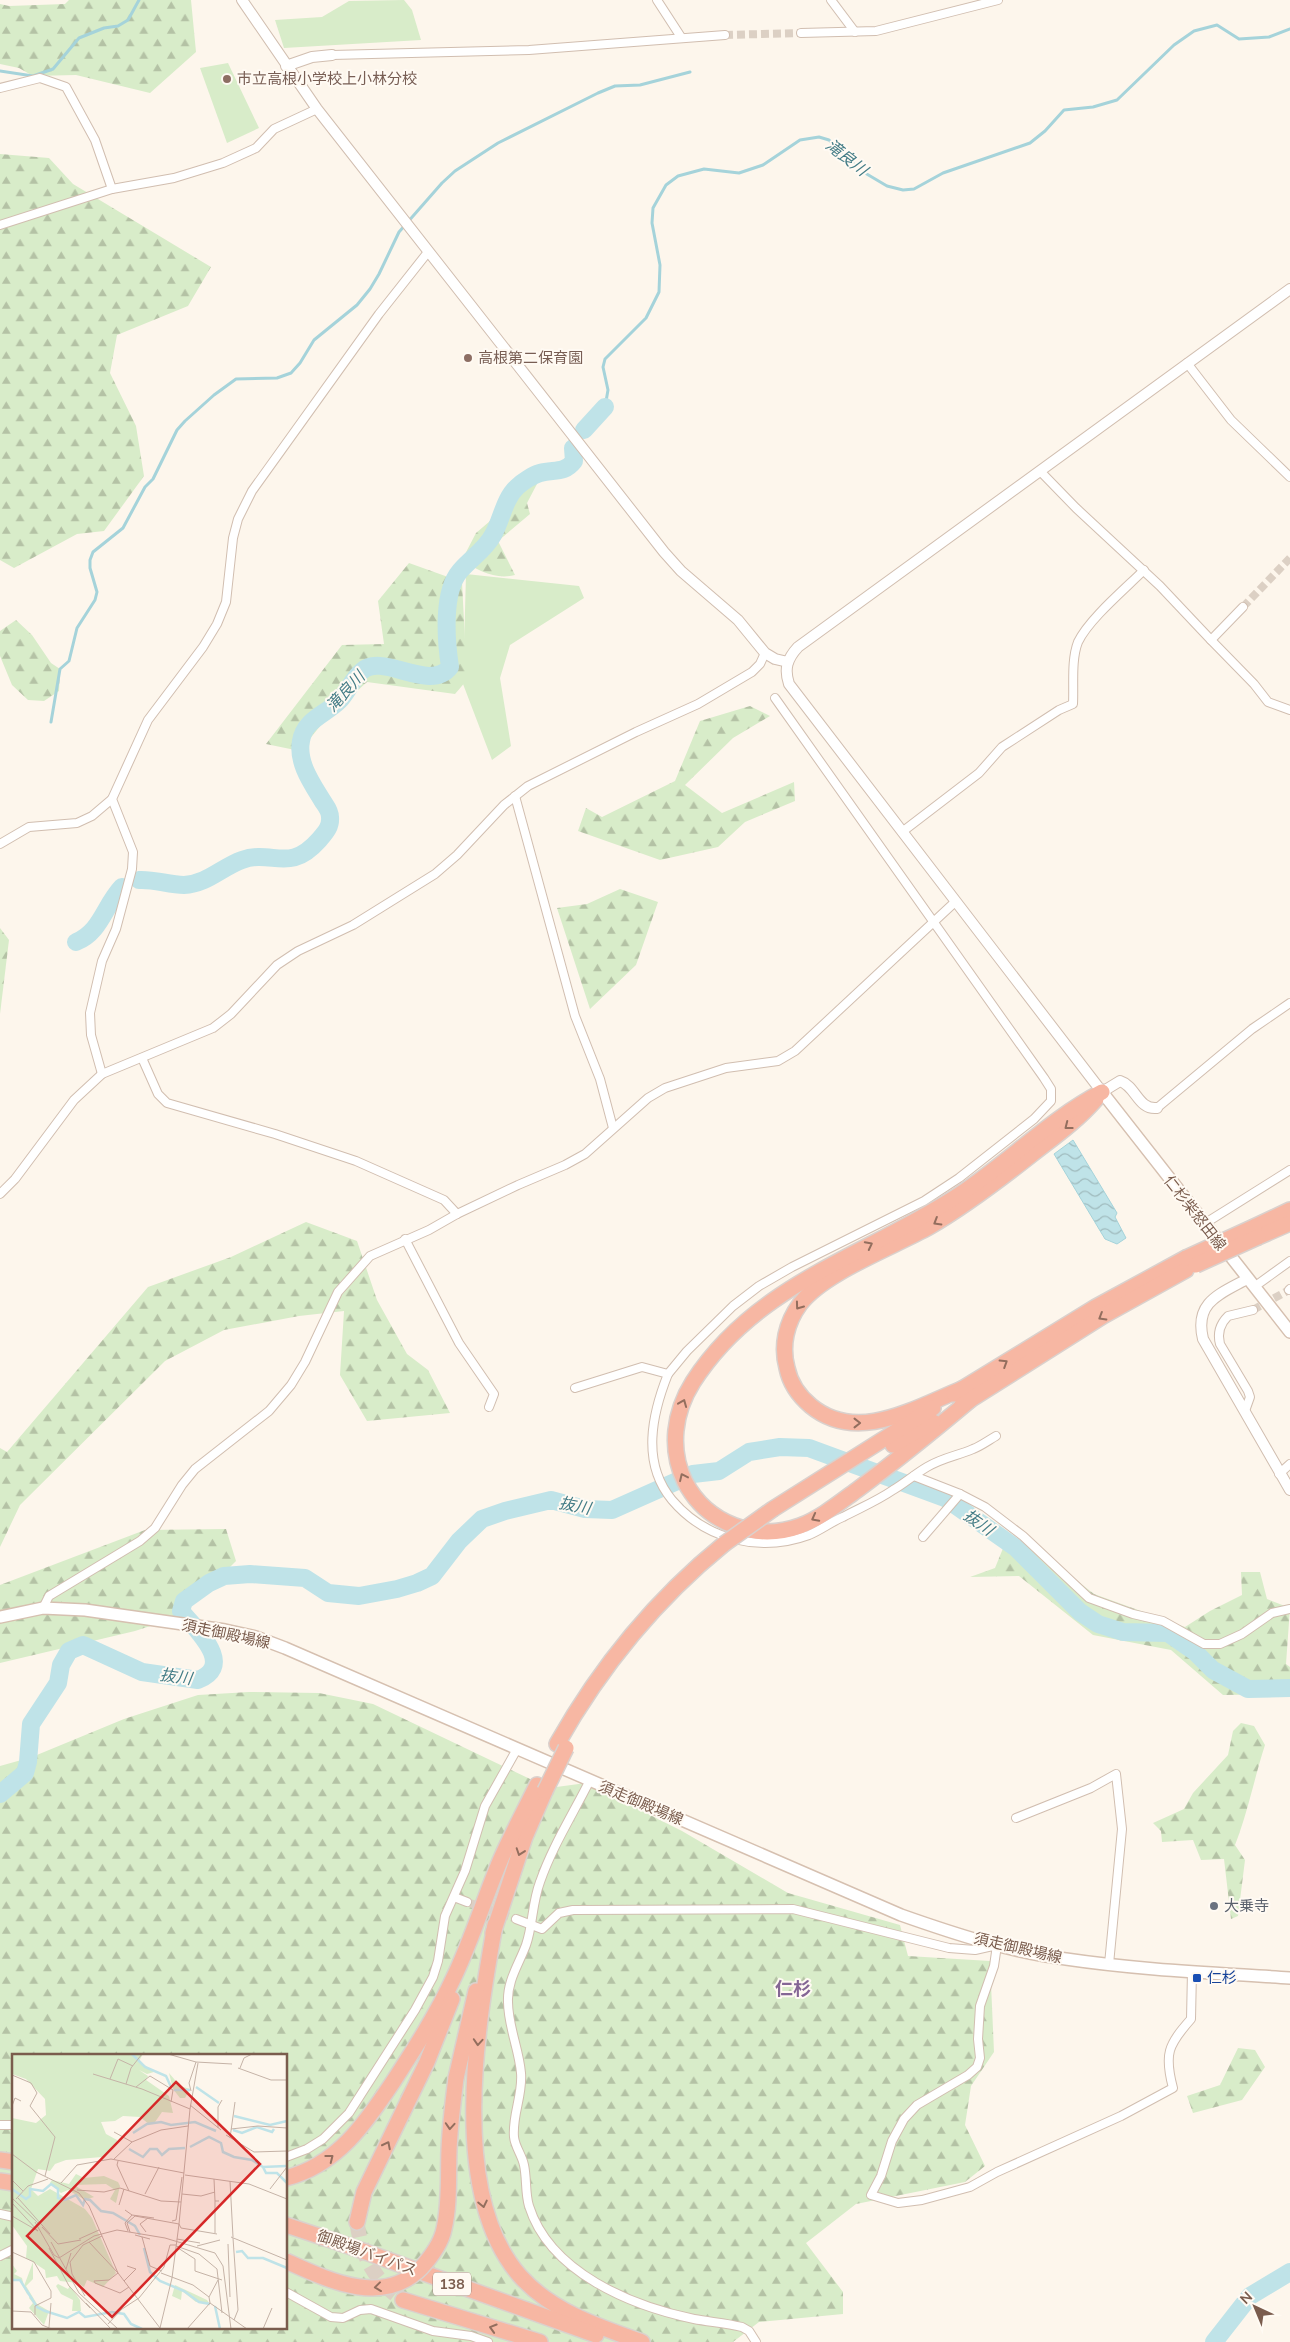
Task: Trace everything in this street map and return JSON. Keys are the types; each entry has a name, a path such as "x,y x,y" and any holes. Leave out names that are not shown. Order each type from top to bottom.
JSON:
{"highway":[{"path":"966,1395 863,1424 846,1423 830,1418 804,1400 795,1388 784,1360 786,1330 800,1303 823,1283 929,1227 958,1208 1081,1116 1102,1092"},
{"path":"966,1395 897,1444 855,1491 816,1519 799,1526 768,1532 748,1531 720,1520 697,1500 679,1470 675,1451 678,1415 692,1384 718,1348 758,1310 813,1274 954,1199 1074,1106 1102,1092"},
{"path":"288,2178 303,2174 325,2162 344,2147 365,2123 433,2018 454,1977 501,1859 562,1746 603,1687 643,1635 727,1547 776,1512 825,1482 897,1444 1103,1302 1256,1232 1290,1210"},
{"path":"1256,1232 1290,1223"},
{"path":"288,2262 341,2284 374,2288 404,2280 428,2261 437,2248 444,2231 447,2213 451,2117 456,2078 468,2019 495,1925 541,1788"},
{"path":"357,2222 364,2192 406,2108 445,2017 515,1831"},
{"path":"495,1925 482,2006 476,2087 476,2154 485,2213 493,2236 505,2257 520,2277 539,2294 584,2320 642,2342"},
{"name":"御殿場バイパス","path":"288,2227 618,2342"},
{"name":"御殿場バイパス","path":"288,2237 346,2255 588,2342"},
{"path":"404,2300 540,2342"}],"main road":[{"name":"仁杉柴怒田線","path":"1102,1092 1290,1332"},
{"name":"須走御殿場線","path":"0,1618 43,1608 85,1610 190,1625 256,1637 901,1915 997,1945 1066,1960 1290,1978"}],"street":[{"path":"242,0 317,109 428,252 610,480 664,552 681,571 738,620 766,653 775,659 788,662"},
{"path":"656,0 681,37"},
{"path":"831,0 855,32"},
{"path":"801,33 876,31 998,0"},
{"path":"286,66 312,57 332,55 529,50 726,35"},
{"path":"0,88 40,78 66,87 95,140 112,189"},
{"path":"0,225 112,189 174,178 223,163 256,148 274,129 317,109"},
{"path":"0,844 29,827 77,823 92,816 112,799 148,720 203,647 217,624 226,602 233,538 238,518 252,491 379,314 428,252"},
{"path":"1290,288 798,647 788,662 786,674 789,684 1102,1092 1120,1081 1125,1082 1144,1106 1150,1109 1157,1108 1252,1029 1290,1003"},
{"path":"1187,363 1231,420 1290,476"},
{"path":"1040,471 1081,513 1144,570 1254,684 1268,702 1290,710"},
{"path":"902,832 979,773 1002,747 1059,710 1074,704 1075,657 1078,642 1104,609 1144,570"},
{"path":"1211,640 1243,607"},
{"path":"0,1194 14,1180 74,1100 102,1074 213,1028 231,1014 277,965 298,951 354,926 435,874 457,855 515,796 528,786 636,732 698,704 752,672 760,664 766,653"},
{"path":"775,698 934,920 1044,1078 1051,1089 1052,1101 1034,1119 959,1178 924,1201 792,1267 758,1286 733,1306 687,1351 668,1374 654,1414 652,1434 653,1456 658,1476 669,1497 695,1522 711,1532 753,1543 772,1542 810,1535 869,1505 950,1455 973,1449 996,1436"},
{"path":"515,796 575,1016 600,1079 613,1128"},
{"path":"102,1074 91,1035 90,1012 102,961 116,929 132,869 133,852 112,799"},
{"path":"43,1608 49,1596 140,1541 155,1528 182,1485 195,1469 269,1411 291,1385 338,1292 370,1256 429,1230 457,1214 585,1154 648,1098 665,1088 726,1068 778,1061 795,1051 955,902"},
{"path":"142,1058 158,1094 167,1103 275,1134 356,1161 444,1200 457,1214"},
{"path":"1204,1224 1290,1170"},
{"path":"405,1239 459,1342 494,1394 489,1407"},
{"path":"1290,1261 1208,1304 1202,1314 1200,1327 1203,1339 1279,1474 1290,1490"},
{"path":"1245,1411 1250,1397 1248,1391 1220,1344 1218,1336 1220,1328 1228,1316 1253,1310"},
{"path":"575,1388 642,1367 668,1374"},
{"path":"1279,1474 1290,1464"},
{"path":"914,1476 957,1497 985,1507 1023,1536 1089,1598 1133,1614 1163,1621 1204,1644 1220,1644 1242,1634 1272,1613 1290,1609"},
{"path":"923,1537 957,1497"},
{"path":"288,2157 307,2149 323,2139 348,2113 388,2056 433,1977 438,1961 445,1916 465,1870 485,1806 517,1749"},
{"path":"1016,1818 1091,1788 1116,1774 1122,1829 1109,1964"},
{"path":"590,1780 539,1884 526,1944 512,1978 508,2004 521,2073 514,2139 524,2163 529,2206 537,2224 564,2258 593,2282 641,2304 665,2312 692,2319 742,2327 749,2331 756,2342"},
{"path":"454,1897 467,1902"},
{"path":"516,1919 542,1930 559,1913 573,1910 793,1909 949,1948 975,1950 997,1945 994,1966 980,2006 978,2039 980,2058 977,2067 968,2075 917,2104 904,2119 892,2140 881,2176 871,2195 898,2203 922,2200 970,2187 997,2172 1122,2116 1173,2088 1168,2063 1169,2049 1176,2036 1191,2019 1192,1971"},
{"path":"0,2256 12,2250"},
{"path":"288,2293 331,2317 342,2318 360,2310 371,2309 433,2331 471,2336 488,2342"}],"green space":[{"path":"69,0 191,0 196,52 150,93 76,75 33,76 19,68 0,64 0,4 9,6 65,4"},
{"path":"404,0 412,10 421,40 284,48 275,20 322,17 349,1"},
{"path":"228,63 259,128 227,143 200,68"},
{"path":"0,154 49,158 73,184 211,267 188,306 117,335 110,373 136,426 144,476 104,531 77,534 14,568 0,560"},
{"path":"532,483 537,484 527,503 530,514 498,541 515,575 487,574 462,560 476,533 497,515 518,489"},
{"path":"409,563 462,582 467,680 455,694 367,682 325,720 300,751 266,744 342,645 384,644 378,601"},
{"path":"466,574 579,586 584,598 510,645 500,678 511,746 492,760 463,684"},
{"path":"16,620 32,635 51,663 60,669 59,691 44,701 28,700 12,685 0,656 0,631"},
{"path":"750,706 770,716 733,738 685,785 722,813 794,782 795,801 745,822 718,847 660,860 578,831 586,808 602,817 675,781 700,721"},
{"path":"620,889 658,902 636,965 590,1009 557,908 587,904"},
{"path":"0,928 9,940 0,1014"},
{"path":"306,1222 357,1241 377,1300 407,1354 428,1370 450,1413 367,1421 340,1375 344,1311 299,1316 224,1330 165,1361 20,1505 0,1547 0,1448 7,1452 148,1287 231,1257"},
{"path":"226,1529 236,1561 181,1616 135,1631 0,1663 0,1585 145,1530"},
{"path":"1008,1536 1038,1550 1094,1594 1185,1627 1210,1611 1242,1595 1241,1572 1260,1572 1267,1599 1290,1608 1286,1664 1290,1667 1290,1688 1283,1694 1223,1695 1171,1650 1093,1635 1019,1576 970,1577 995,1568"},
{"path":"249,1692 319,1693 373,1704 549,1788 586,1783 682,1831 788,1893 900,1925 908,1956 990,1961 994,2052 971,2086 965,2125 985,2166 965,2182 856,2204 806,2243 843,2292 843,2314 759,2322 733,2342 0,2342 0,1766 32,1757 124,1719 198,1695"},
{"path":"1241,1723 1254,1726 1265,1745 1235,1845 1245,1860 1238,1916 1231,1919 1224,1859 1201,1860 1193,1840 1162,1842 1161,1831 1153,1823 1184,1809 1193,1793 1228,1755 1233,1731"},
{"path":"1238,2048 1255,2050 1265,2067 1242,2100 1193,2113 1187,2096 1220,2085"}],"water":[{"path":"1073,1140 1117,1213 1115,1217 1126,1238 1117,1244 1105,1239 1054,1154"}],"waterway":[{"path":"0,71 33,76 53,69 79,38 104,28 118,26 128,20 139,0"},
{"name":"滝良川","path":"605,407 608,390 603,367 605,359 646,318 659,292 660,265 652,223 653,208 666,185 678,176 704,169 739,173 763,165 800,140 819,137 829,140 860,170 887,186 903,190 914,189 943,173 1030,143 1045,131 1064,110 1093,107 1117,100 1174,45 1194,31 1217,25 1239,39 1269,37 1290,29"},
{"path":"51,722 60,669 69,661 77,628 95,600 97,592 90,568 93,552 123,528 145,487 153,479 177,430 185,421 214,395 236,379 277,378 291,373 300,363 314,340 357,305 370,289 399,232 455,171 498,143 598,93 615,86 640,85 690,72"},
{"name":"滝良川","path":"584,430 605,407"},
{"name":"滝良川","path":"139,880 178,885 192,884 200,882 242,860 253,857 281,859 299,856 319,840 329,827 330,814 309,779 301,757 301,741 306,728 316,718 334,706 359,674 371,666 381,666 431,676 441,674 450,667 447,644 447,617 450,591 454,580 460,571 490,540 509,497 517,487 534,475 566,468 574,461 573,448"},
{"name":"滝良川","path":"76,942 84,938 97,925 122,887"},
{"name":"抜川","path":"0,1794 25,1773 28,1762 31,1724 58,1683 61,1665 69,1651 83,1645 142,1672 198,1680 209,1674 213,1666 213,1657 209,1647 181,1611 184,1601 209,1583 224,1576 250,1574 305,1578 328,1593 359,1596 397,1589 432,1576 459,1541 482,1519 505,1511 551,1500 585,1509 612,1510 693,1474 719,1471 749,1452 780,1447 809,1448 945,1498 1016,1548 1080,1612 1098,1624 1123,1632 1168,1633 1194,1651 1213,1670 1248,1689 1290,1688"},
{"path":"1214,2342 1250,2296 1290,2272"}],"tunnel":[{"path":"725,35 801,33"},
{"path":"1243,607 1290,558"},
{"path":"1253,1310 1289,1290"},
{"path":"467,1902 516,1919"},
{"path":"357,2222 362,2245 371,2266 384,2284 403,2300"}],"place":[{"name":"市立高根小学校上小林分校","path":"227,79"},
{"name":"高根第二保育園","path":"468,358"},
{"name":"大乗寺","path":"1214,1906"},
{"name":"仁杉","path":"1197,1978"}],"district":[{"name":"仁杉","path":"793,1989"}]}
